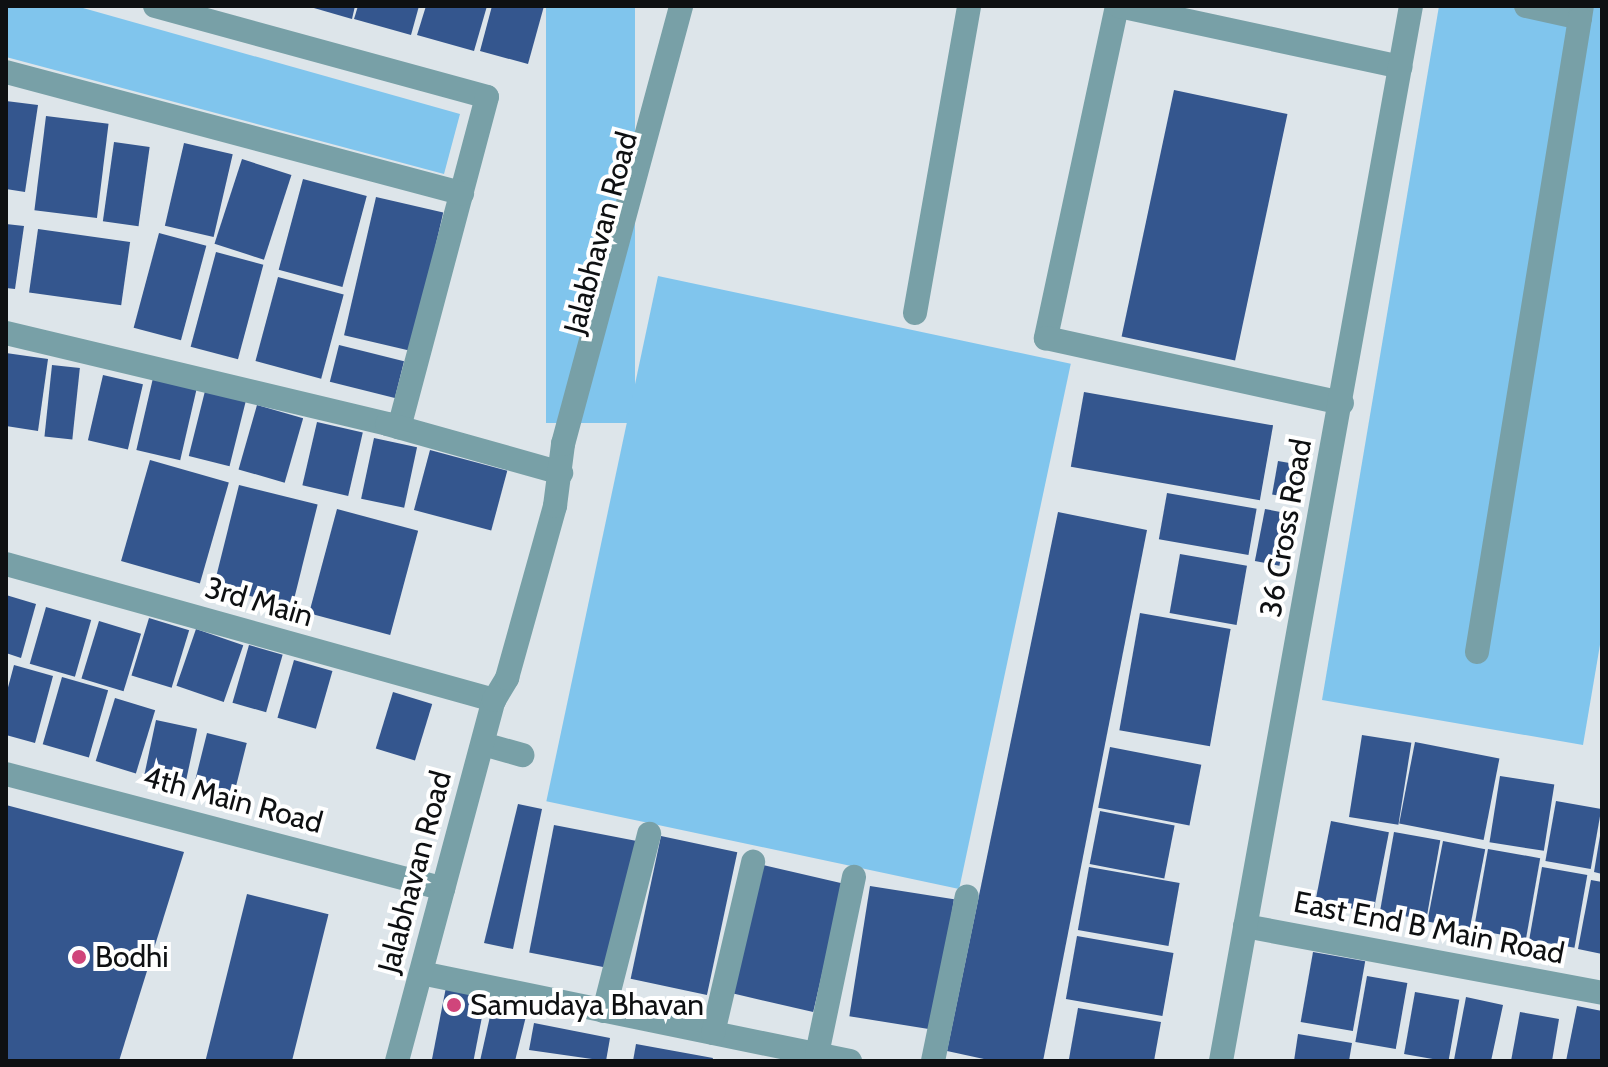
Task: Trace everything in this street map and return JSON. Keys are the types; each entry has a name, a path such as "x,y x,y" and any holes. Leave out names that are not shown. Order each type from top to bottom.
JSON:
{"street":[{"path":"155,6 487,97 399,427"},
{"name":"Jalabhavan Road","path":"561,473 563,444 681,6"},
{"name":"Jalabhavan Road","path":"397,1061 494,700 493,672 536,521 579,446 694,6"},
{"path":"915,313 969,6"},
{"path":"1342,403 1046,338 1118,6 1400,67"},
{"name":"36 Cross Road","path":"1221,1061 1342,403 1411,6"},
{"path":"1477,652 1581,12 1526,6"},
{"path":"6,72 462,193"},
{"path":"6,333 399,427 561,473"},
{"name":"3rd Main","path":"6,564 494,700"},
{"path":"483,744 522,755"},
{"name":"4th Main Road","path":"6,774 443,889"},
{"path":"604,1011 649,834"},
{"path":"713,1033 753,862"},
{"path":"817,1054 854,877"},
{"path":"933,1061 967,896"},
{"name":"East End B Main Road","path":"1245,926 1602,993"},
{"path":"421,973 850,1061"}],"shaded area":[{"path":"6,6 76,6 460,114 444,174 6,57"},
{"path":"546,6 635,6 635,423 546,423"},
{"path":"1439,6 1602,6 1602,633 1583,745 1322,700"},
{"path":"658,276 1071,364 959,889 546,801"}],"building":[{"path":"307,6 355,6 352,19"},
{"path":"358,6 419,6 411,35 354,19"},
{"path":"426,6 487,6 474,51 417,35"},
{"path":"492,6 544,6 528,64 480,51"},
{"path":"1174,90 1287,114 1235,361 1122,336"},
{"path":"6,101 38,105 25,192 6,189"},
{"path":"46,116 109,124 97,218 34,210"},
{"path":"114,142 150,147 139,226 103,221"},
{"path":"184,143 233,154 214,237 165,226"},
{"path":"242,159 291,175 264,260 214,244"},
{"path":"303,179 367,196 342,287 279,270"},
{"path":"376,197 443,213 411,351 344,335"},
{"path":"6,224 24,226 15,289 6,288"},
{"path":"38,229 130,242 121,305 29,292"},
{"path":"159,233 206,246 181,340 134,328"},
{"path":"216,252 263,265 238,359 191,347"},
{"path":"278,277 344,295 321,379 255,361"},
{"path":"339,345 404,361 395,398 330,382"},
{"path":"6,353 48,359 38,431 6,426"},
{"path":"52,365 80,368 72,440 44,437"},
{"path":"103,375 143,384 128,450 88,440"},
{"path":"153,378 197,388 180,460 136,450"},
{"path":"205,391 246,401 230,466 189,456"},
{"path":"1084,392 1273,425 1260,500 1071,467"},
{"path":"257,405 303,418 285,483 239,469"},
{"path":"317,422 363,433 348,496 302,485"},
{"path":"374,438 417,447 404,508 361,499"},
{"path":"430,450 507,471 491,531 414,510"},
{"path":"150,460 229,483 200,584 121,561"},
{"path":"1278,461 1300,465 1294,498 1272,494"},
{"path":"239,485 318,505 292,606 214,587"},
{"path":"1167,493 1257,509 1248,555 1159,539"},
{"path":"337,509 418,531 390,635 309,613"},
{"path":"1265,509 1290,514 1279,566 1255,561"},
{"path":"1058,512 1147,530 1043,1061 993,1061 947,1051"},
{"path":"1180,554 1247,566 1237,625 1170,613"},
{"path":"6,595 36,604 21,658 6,653"},
{"path":"46,607 91,620 75,677 30,664"},
{"path":"1140,613 1231,629 1210,746 1119,730"},
{"path":"149,618 189,630 172,688 131,675"},
{"path":"99,621 141,634 124,691 81,678"},
{"path":"196,629 243,645 224,702 176,686"},
{"path":"249,645 283,655 266,712 232,703"},
{"path":"294,660 332,671 316,729 277,718"},
{"path":"14,665 53,676 35,743 6,735 6,695"},
{"path":"62,677 108,690 89,758 43,744"},
{"path":"393,692 432,704 415,760 376,748"},
{"path":"115,698 155,710 136,773 96,761"},
{"path":"156,720 197,729 185,784 144,776"},
{"path":"207,733 247,743 233,800 193,790"},
{"path":"1362,735 1411,743 1398,825 1349,817"},
{"path":"1415,742 1499,758 1484,840 1399,823"},
{"path":"1110,747 1201,765 1189,826 1098,808"},
{"path":"1500,776 1554,785 1544,851 1490,842"},
{"path":"1556,801 1601,809 1591,869 1545,861"},
{"path":"518,804 542,809 513,949 484,943"},
{"name":"Bodhi","path":"6,805 184,852 119,1061 6,1061"},
{"path":"1100,811 1175,826 1164,879 1090,864"},
{"path":"1331,821 1389,832 1373,913 1315,901"},
{"path":"554,825 639,842 615,969 529,953"},
{"path":"1394,832 1440,840 1426,920 1380,912"},
{"path":"661,836 737,852 707,995 631,979"},
{"path":"1602,836 1602,874 1594,872"},
{"path":"1443,841 1485,849 1470,930 1427,921"},
{"path":"1488,849 1540,858 1526,939 1474,930"},
{"path":"763,865 843,883 813,1012 733,994"},
{"path":"1089,867 1180,883 1168,946 1078,930"},
{"path":"1542,867 1587,875 1574,948 1529,940"},
{"path":"1591,880 1602,882 1602,954 1578,949"},
{"path":"870,886 954,899 933,1030 849,1016"},
{"path":"247,894 329,914 292,1061 205,1061"},
{"path":"1077,936 1174,953 1162,1016 1066,999"},
{"path":"1313,952 1365,961 1353,1031 1301,1022"},
{"path":"1367,976 1407,983 1396,1049 1355,1042"},
{"path":"447,982 487,990 473,1061 432,1061"},
{"path":"1415,992 1459,1000 1449,1061 1404,1054"},
{"path":"495,994 529,1004 515,1061 480,1061"},
{"path":"1466,997 1503,1005 1491,1061 1454,1060"},
{"path":"1577,1006 1602,1011 1602,1061 1566,1061"},
{"path":"1078,1008 1161,1022 1154,1061 1069,1059"},
{"path":"1520,1012 1559,1019 1552,1061 1511,1061"},
{"path":"534,1023 610,1038 606,1061 529,1050"},
{"path":"1298,1034 1352,1043 1349,1061 1294,1061"},
{"path":"636,1044 713,1058 712,1061 633,1061"}],"place":[{"name":"Bodhi","path":"79,957"},
{"name":"Samudaya Bhavan","path":"454,1005"}]}
